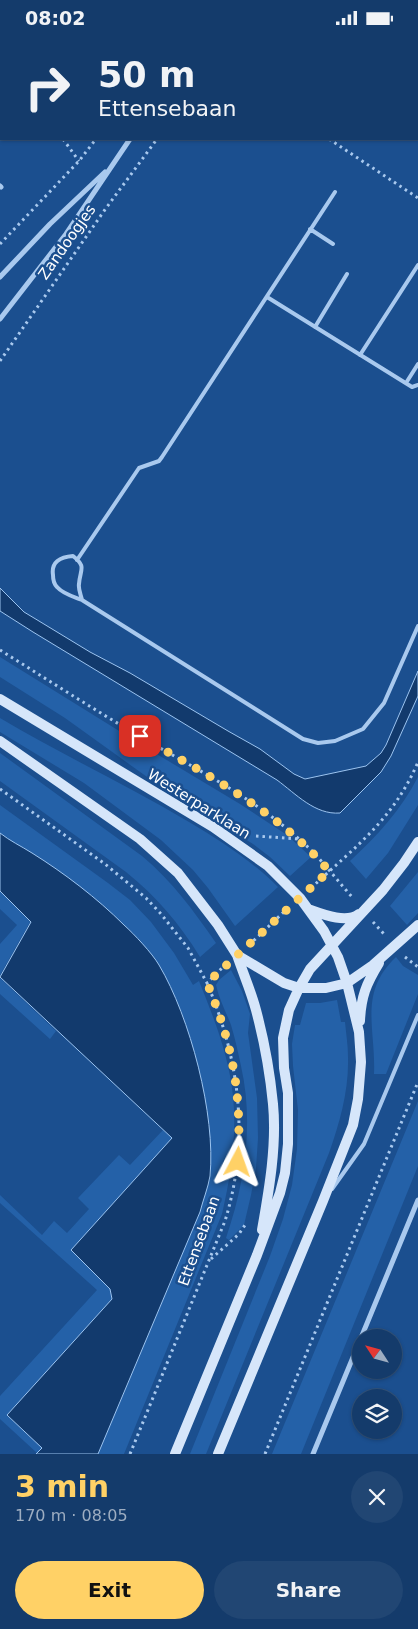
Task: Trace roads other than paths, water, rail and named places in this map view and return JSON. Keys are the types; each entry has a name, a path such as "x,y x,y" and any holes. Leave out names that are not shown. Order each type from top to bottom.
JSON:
{"main road":[{"name":"Westerparklaan","path":"0,699 213,827 268,866 300,898 332,945"},
{"path":"0,741 146,844 178,873 218,925 237,955 255,1008 262,1036 273,1105 274,1129 270,1187 257,1255"},
{"path":"175,1454 257,1255 280,1193 285,1173 288,1144 288,1093 284,1068 283,1038 289,1010 310,969 383,890 418,842"},
{"path":"308,909 330,916 344,917 355,917 364,910"},
{"path":"237,955 277,980 299,988 326,988 347,983 373,965 418,925"},
{"path":"332,945 347,983 360,1033"},
{"path":"218,1454 324,1201 352,1125 356,1112 360,1079 361,1009 365,987 385,955"}],"street":[{"name":"Zandoogjes","path":"0,319 66,234 129,140"},
{"name":"Zandoogjes","path":"0,277 50,224 112,165"},
{"path":"313,1454 418,1200"}],"lane":[{"path":"78,560 139,468 159,461 162,457 334,192"},
{"path":"310,229 333,244"},
{"path":"360,355 418,265"},
{"path":"315,327 347,274"},
{"path":"267,297 412,387 418,385"},
{"path":"406,383 418,364"},
{"path":"82,600 78,585 83,571 82,564 73,556 58,560 53,567 53,580 57,587 64,592 82,600 282,727 303,739 318,743 335,741 363,729 384,703 418,626"},
{"path":"324,1201 364,1144 418,1015"}]}
